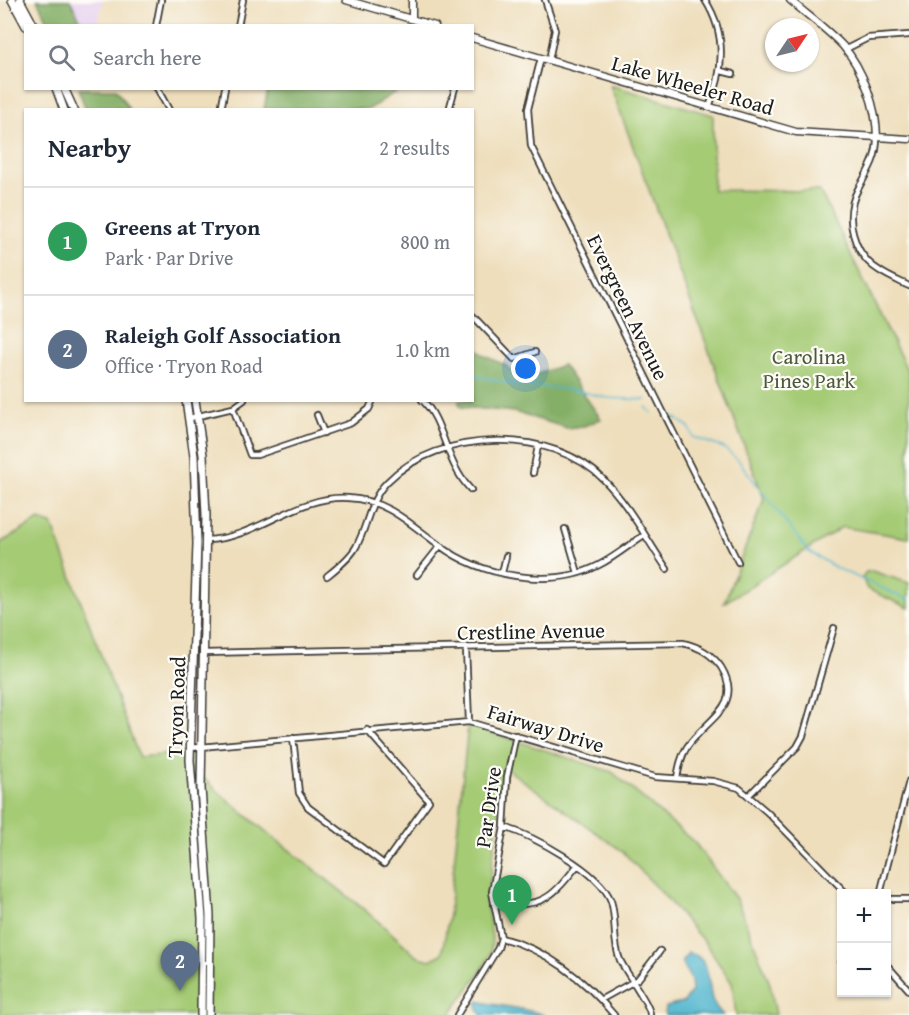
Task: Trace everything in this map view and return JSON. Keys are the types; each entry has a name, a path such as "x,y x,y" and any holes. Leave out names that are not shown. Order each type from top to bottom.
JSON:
{"main road":[{"path":"12,0 25,24"},
{"path":"20,0 33,24"},
{"path":"346,0 429,24"},
{"path":"411,0 412,18"},
{"path":"790,0 846,49 873,106 877,138"},
{"name":"Lake Wheeler Road","path":"474,39 796,132 909,139"},
{"path":"57,90 63,108"},
{"path":"65,90 73,108"},
{"name":"Tryon Road","path":"186,402 197,543 190,748 202,918 201,1015"},
{"name":"Tryon Road","path":"195,402 203,455 206,540 202,803 210,916 209,1015"}],"street":[{"path":"156,24 161,0"},
{"path":"238,24 243,0"},
{"path":"545,0 555,30 549,60"},
{"path":"705,0 720,33 721,71 709,107"},
{"path":"846,49 868,38 909,35"},
{"name":"Evergreen Avenue","path":"541,58 528,109 531,146 738,562"},
{"path":"721,71 734,74"},
{"path":"158,90 168,108"},
{"path":"221,108 225,90"},
{"path":"450,108 454,90"},
{"path":"877,138 874,161 854,199 853,234 857,246 870,264 909,286"},
{"path":"474,317 514,359 536,352"},
{"path":"189,418 233,408 240,402"},
{"path":"233,408 245,434 250,455 278,450 361,417 371,402"},
{"path":"424,402 431,410 454,468 471,490"},
{"path":"317,415 324,433"},
{"path":"327,576 356,549 373,501 396,474 445,449 476,441 495,440 538,446 574,459 604,479 668,569"},
{"path":"533,473 538,446"},
{"path":"206,540 240,534 321,499 337,497 373,501 391,508 440,546 483,569 502,573 544,577 578,573 598,566 644,536"},
{"path":"565,528 578,573"},
{"path":"417,575 440,546"},
{"path":"502,573 506,556"},
{"path":"749,795 797,747 803,736 810,720 834,628"},
{"name":"Crestline Avenue","path":"204,653 683,643 702,649 723,671 730,686 730,694 726,704 683,753 677,778"},
{"path":"466,649 469,722"},
{"name":"Fairway Drive","path":"190,748 469,722 647,775 727,783 749,795 843,889"},
{"path":"293,738 299,793 308,807 384,864 429,801 367,730"},
{"name":"Par Drive","path":"501,938 492,892 504,827 507,777 516,735"},
{"path":"881,889 909,781"},
{"path":"504,827 537,838 602,886 611,901 619,958 632,983 649,1006 650,1015"},
{"path":"494,905 521,906 543,901 563,884 577,866"},
{"path":"891,899 909,899"},
{"path":"457,1015 498,948 501,938 540,952 602,999 614,1015"},
{"path":"602,999 632,983 643,974 660,951"},
{"path":"891,970 909,990"}],"shaded area":[{"path":"70,0 103,0 97,24 82,24"}],"green space":[{"path":"37,0 70,0 82,24 49,24"},
{"name":"Carolina Pines Park","path":"610,85 713,115 713,190 820,191 909,374 909,538 842,527 724,603 764,499"},
{"path":"78,90 117,90 128,108 86,108"},
{"path":"268,90 398,90 371,108 264,108"},
{"path":"474,346 484,355 507,366 518,381 563,365 601,419 584,426 567,428 514,412 461,407 458,402 474,402"},
{"path":"39,520 52,524 139,757 197,752 196,771 222,795 362,908 416,956 430,960 442,954 449,914 468,725 612,772 695,843 737,900 770,984 776,1015 736,1015 732,983 705,943 661,892 623,852 504,767 487,907 492,937 491,952 482,970 451,1013 453,1015 0,1015 0,543"},
{"path":"872,571 909,583 909,608 867,589 862,577 866,572"}],"water":[{"path":"688,953 695,955 704,964 712,999 723,1015 665,1015 666,1007 684,1002 692,991 691,980 682,962"},
{"path":"478,1001 544,1015 481,1015 477,1007"}],"waterway":[{"path":"474,375 514,384 574,390 608,398 646,400"},
{"path":"646,407 652,413"},
{"path":"672,416 689,427 693,437 724,448 738,460 808,551 836,568 909,600"}],"place":[{"name":"Greens at Tryon","path":"512,925"},
{"name":"Raleigh Golf Association","path":"180,991"}]}
